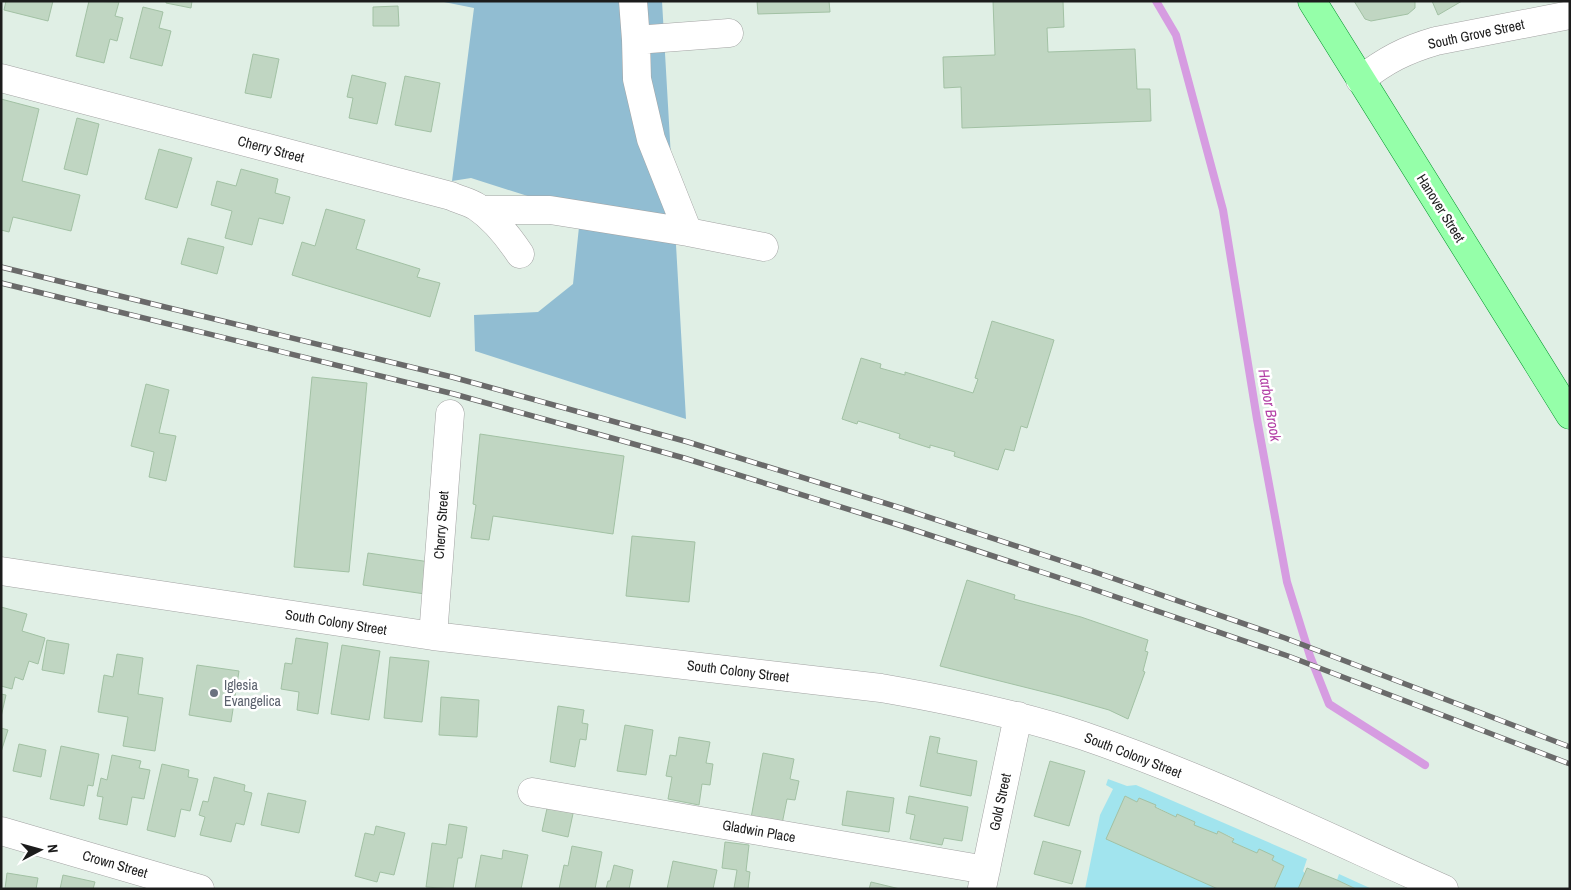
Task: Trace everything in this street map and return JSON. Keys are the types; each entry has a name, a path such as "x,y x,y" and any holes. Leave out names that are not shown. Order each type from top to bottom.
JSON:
{"main road":[{"name":"Hanover Street","path":"1312,1 1570,415"}],"street":[{"path":"633,1 637,79 651,139 688,232"},
{"name":"South Grove Street","path":"1360,80 1396,56 1436,40 1570,16"},
{"path":"636,40 729,33"},
{"name":"Cherry Street","path":"1,78 451,196 476,206 494,220 520,254"},
{"path":"482,210 550,210 688,232 764,247"},
{"name":"Cherry Street","path":"433,636 450,414"},
{"name":"South Colony Street","path":"1,571 433,636 881,688 945,699 1018,716 1152,760 1444,889"},
{"name":"Gold Street","path":"984,880 1018,716"},
{"name":"Gladwin Place","path":"532,792 984,880"},
{"name":"Crown Street","path":"1,831 200,889"}],"shaded area":[{"path":"439,1 662,1 686,419 475,351 474,315 538,312 573,284 579,227 556,205 471,178 452,181 474,8"},
{"path":"1108,779 1127,786 1136,785 1307,859 1303,871 1305,874 1298,889 1274,889 1284,866 1272,860 1259,849 1257,853 1232,842 1234,838 1218,831 1217,834 1194,825 1195,822 1177,814 1176,817 1139,798 1137,802 1125,796 1107,839 1218,889 1085,889 1100,815 1113,789 1106,785"},
{"path":"1339,874 1372,889 1356,889 1337,880"}],"building":[{"path":"6,1 53,1 48,21 4,10"},
{"path":"89,1 119,2 115,16 123,18 117,41 110,39 104,63 76,56"},
{"path":"166,1 192,1 191,8 166,3"},
{"path":"757,1 829,1 830,12 758,14"},
{"path":"993,1 1063,1 1064,27 1047,28 1048,52 1135,49 1137,89 1150,89 1151,121 962,128 961,87 944,88 943,57 995,55"},
{"path":"1354,1 1415,1 1415,8 1408,14 1371,21 1365,19"},
{"path":"1432,1 1462,1 1438,15"},
{"path":"398,6 399,26 373,26 373,7"},
{"path":"143,7 163,12 159,28 171,31 162,66 130,58"},
{"path":"253,54 279,59 271,98 245,93"},
{"path":"352,75 386,83 377,124 349,118 353,98 347,97"},
{"path":"405,76 440,83 431,132 395,125"},
{"path":"1,99 39,109 22,181 80,195 71,231 13,217 9,232 1,230"},
{"path":"77,118 99,124 87,175 64,169"},
{"path":"159,149 192,158 177,208 145,199"},
{"path":"241,169 278,179 275,193 290,197 283,224 259,218 252,245 225,238 232,211 211,205 217,181 236,186"},
{"path":"326,209 365,220 356,249 420,269 417,277 440,283 430,317 292,275 302,242 315,246"},
{"path":"188,238 224,247 217,274 181,264"},
{"path":"992,321 1054,340 1027,428 1021,426 1014,451 1005,449 998,470 954,456 955,452 930,445 930,448 899,438 900,434 858,421 857,424 842,419 861,358 881,364 880,368 905,375 905,372 973,393 978,379 975,378"},
{"path":"312,377 367,383 349,572 294,567"},
{"path":"146,384 169,390 159,433 176,436 166,481 149,477 154,452 131,446"},
{"path":"480,434 624,456 613,534 493,516 489,540 471,538 476,505 473,504"},
{"path":"632,536 695,542 689,602 626,596"},
{"path":"368,553 430,562 425,594 363,585"},
{"path":"967,580 1015,595 1014,599 1081,617 1148,640 1145,651 1148,652 1143,671 1145,672 1128,719 1109,710 1060,696 940,666"},
{"path":"1,607 27,614 22,631 45,638 38,664 29,661 23,680 15,677 12,689 1,686"},
{"path":"296,638 328,643 318,714 297,710 299,692 281,689 285,663 292,664"},
{"path":"47,640 69,644 64,674 42,670"},
{"path":"342,645 380,651 369,720 331,714"},
{"path":"117,654 143,658 138,694 163,698 155,751 123,746 128,717 98,712 104,675 113,677"},
{"path":"390,657 429,661 422,722 384,718"},
{"name":"Iglesia Evangelica","path":"197,665 239,671 231,722 189,715"},
{"path":"1,694 6,695 1,717"},
{"path":"441,697 479,700 477,737 439,735"},
{"path":"558,706 584,710 582,723 588,724 586,740 580,739 575,767 550,762"},
{"path":"625,725 653,730 646,775 617,771"},
{"path":"1,728 8,730 1,752"},
{"path":"930,736 940,738 937,753 977,761 971,796 920,786"},
{"path":"679,737 710,742 706,763 713,764 710,785 702,784 699,805 668,799 672,777 666,776 670,755 676,756"},
{"path":"19,744 46,750 41,777 13,771"},
{"path":"61,746 99,754 93,786 88,785 84,806 50,799"},
{"path":"763,753 794,759 790,779 799,781 795,800 787,799 782,824 751,818"},
{"path":"112,755 141,761 139,768 150,770 144,799 132,797 127,825 99,819 103,797 97,796 101,778 107,780"},
{"path":"1050,761 1085,771 1069,826 1034,816"},
{"path":"162,764 189,770 188,777 198,779 190,811 181,809 175,837 147,830"},
{"path":"214,777 245,785 244,791 252,793 244,825 236,823 231,842 200,835 205,817 199,815 203,801 208,802"},
{"path":"847,791 894,798 889,832 842,825"},
{"path":"268,793 306,801 299,833 261,825"},
{"path":"909,796 968,807 962,841 944,838 942,845 910,839 915,815 906,813"},
{"path":"1125,796 1137,802 1139,798 1156,805 1155,807 1176,817 1177,814 1195,822 1194,825 1217,834 1218,831 1234,839 1232,842 1257,853 1259,849 1274,856 1272,860 1284,866 1274,889 1218,889 1106,839"},
{"path":"548,804 574,809 568,837 542,831"},
{"path":"449,824 467,827 462,858 458,858 453,889 426,887 432,843 446,845"},
{"path":"376,826 405,833 394,875 380,872 377,882 355,876 365,833 374,835"},
{"path":"1043,841 1081,851 1072,884 1034,874"},
{"path":"725,842 749,845 746,871 750,872 748,889 734,888 737,870 722,868"},
{"path":"572,846 602,852 595,889 559,889 564,865 568,866"},
{"path":"503,850 528,855 521,889 475,889 481,855 502,859"},
{"path":"673,861 717,870 713,889 667,889"},
{"path":"614,865 633,870 629,889 606,889"},
{"path":"1307,868 1337,880 1356,889 1298,889"},
{"path":"7,873 38,878 36,889 5,889"},
{"path":"63,875 95,882 93,889 60,889"},
{"path":"871,882 900,889 869,889"}],"waterway":[{"name":"Harbor Brook","path":"1156,1 1176,35 1223,210 1257,419 1287,582 1310,656 1329,704 1425,765"}],"railway":[{"path":"1,267 452,377 688,442 907,510 1092,571 1285,638 1570,747"},
{"path":"1,283 454,394 684,458 902,526 1288,656 1570,764"}],"place":[{"name":"Iglesia Evangelica","path":"214,693"}]}
